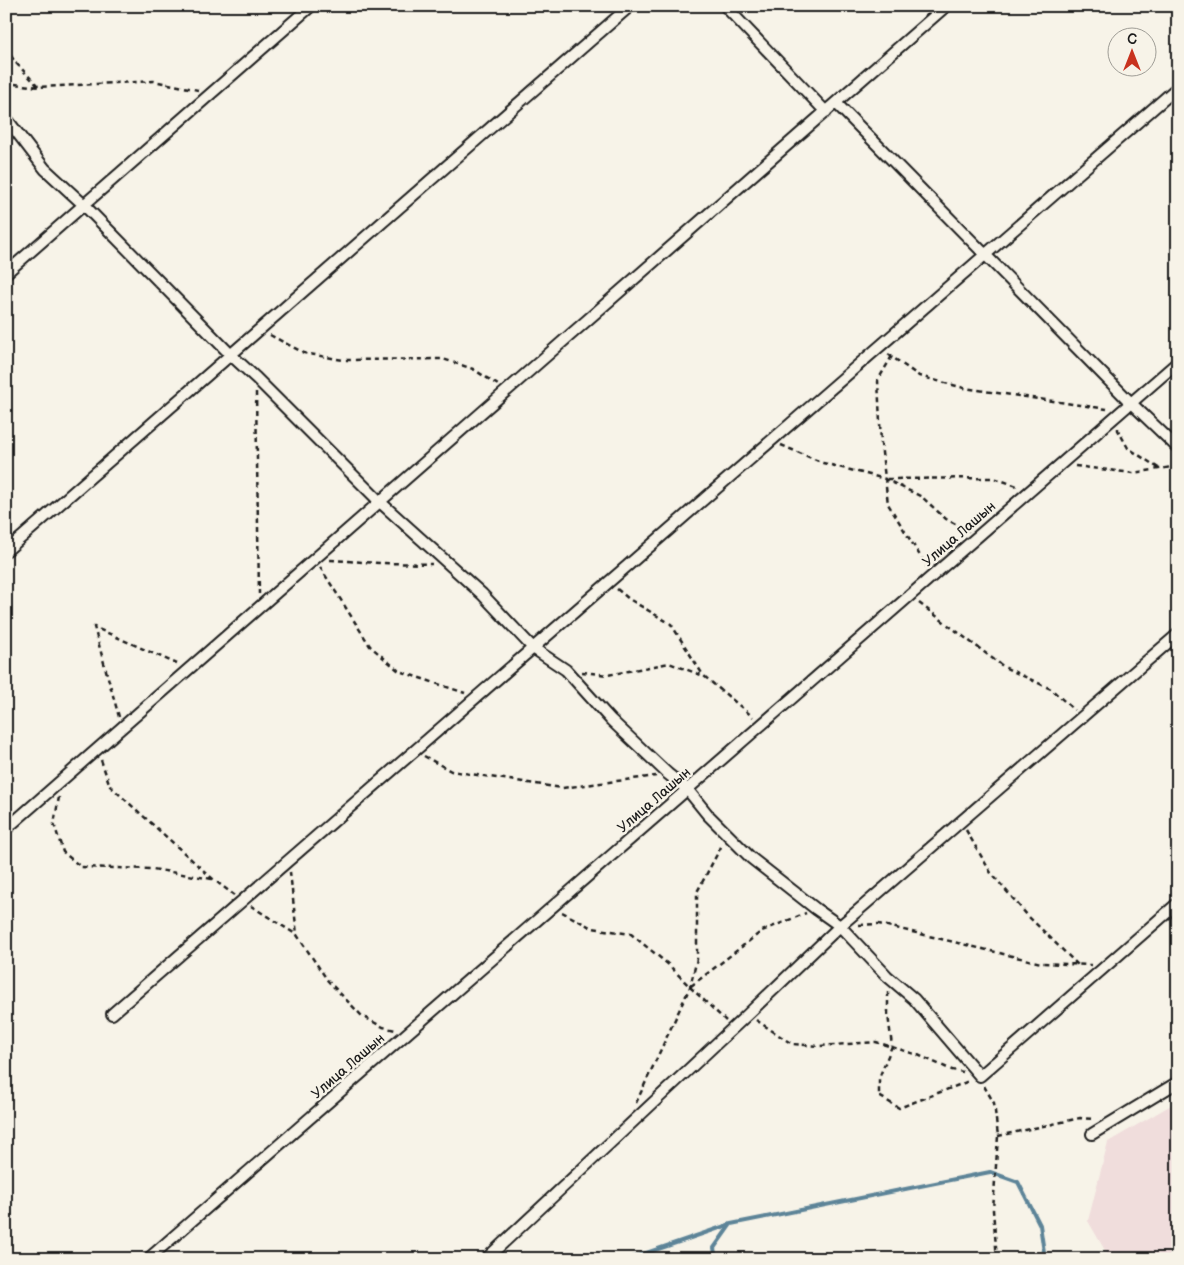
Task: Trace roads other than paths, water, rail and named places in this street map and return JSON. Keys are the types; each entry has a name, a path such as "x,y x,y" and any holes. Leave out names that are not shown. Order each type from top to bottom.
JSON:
{"street":[{"path":"6,273 311,6"},
{"path":"6,551 630,6"},
{"path":"725,6 826,112"},
{"path":"6,829 946,6"},
{"path":"112,1014 1178,87"},
{"path":"836,103 1131,403 1178,448"},
{"path":"6,118 45,168 380,502 482,594 533,648 566,670 611,720 668,774 687,789 727,835 752,858 840,926 887,976 914,999 980,1076 1178,903"},
{"name":"Улица Лашын","path":"148,1259 1178,362"},
{"path":"486,1259 748,1015 840,926 1178,634"},
{"path":"1092,1134 1178,1082"}],"waterway":[{"path":"629,1259 731,1224 990,1172 1018,1182 1040,1225 1045,1259"},
{"path":"716,1259 714,1248 731,1224"}]}
